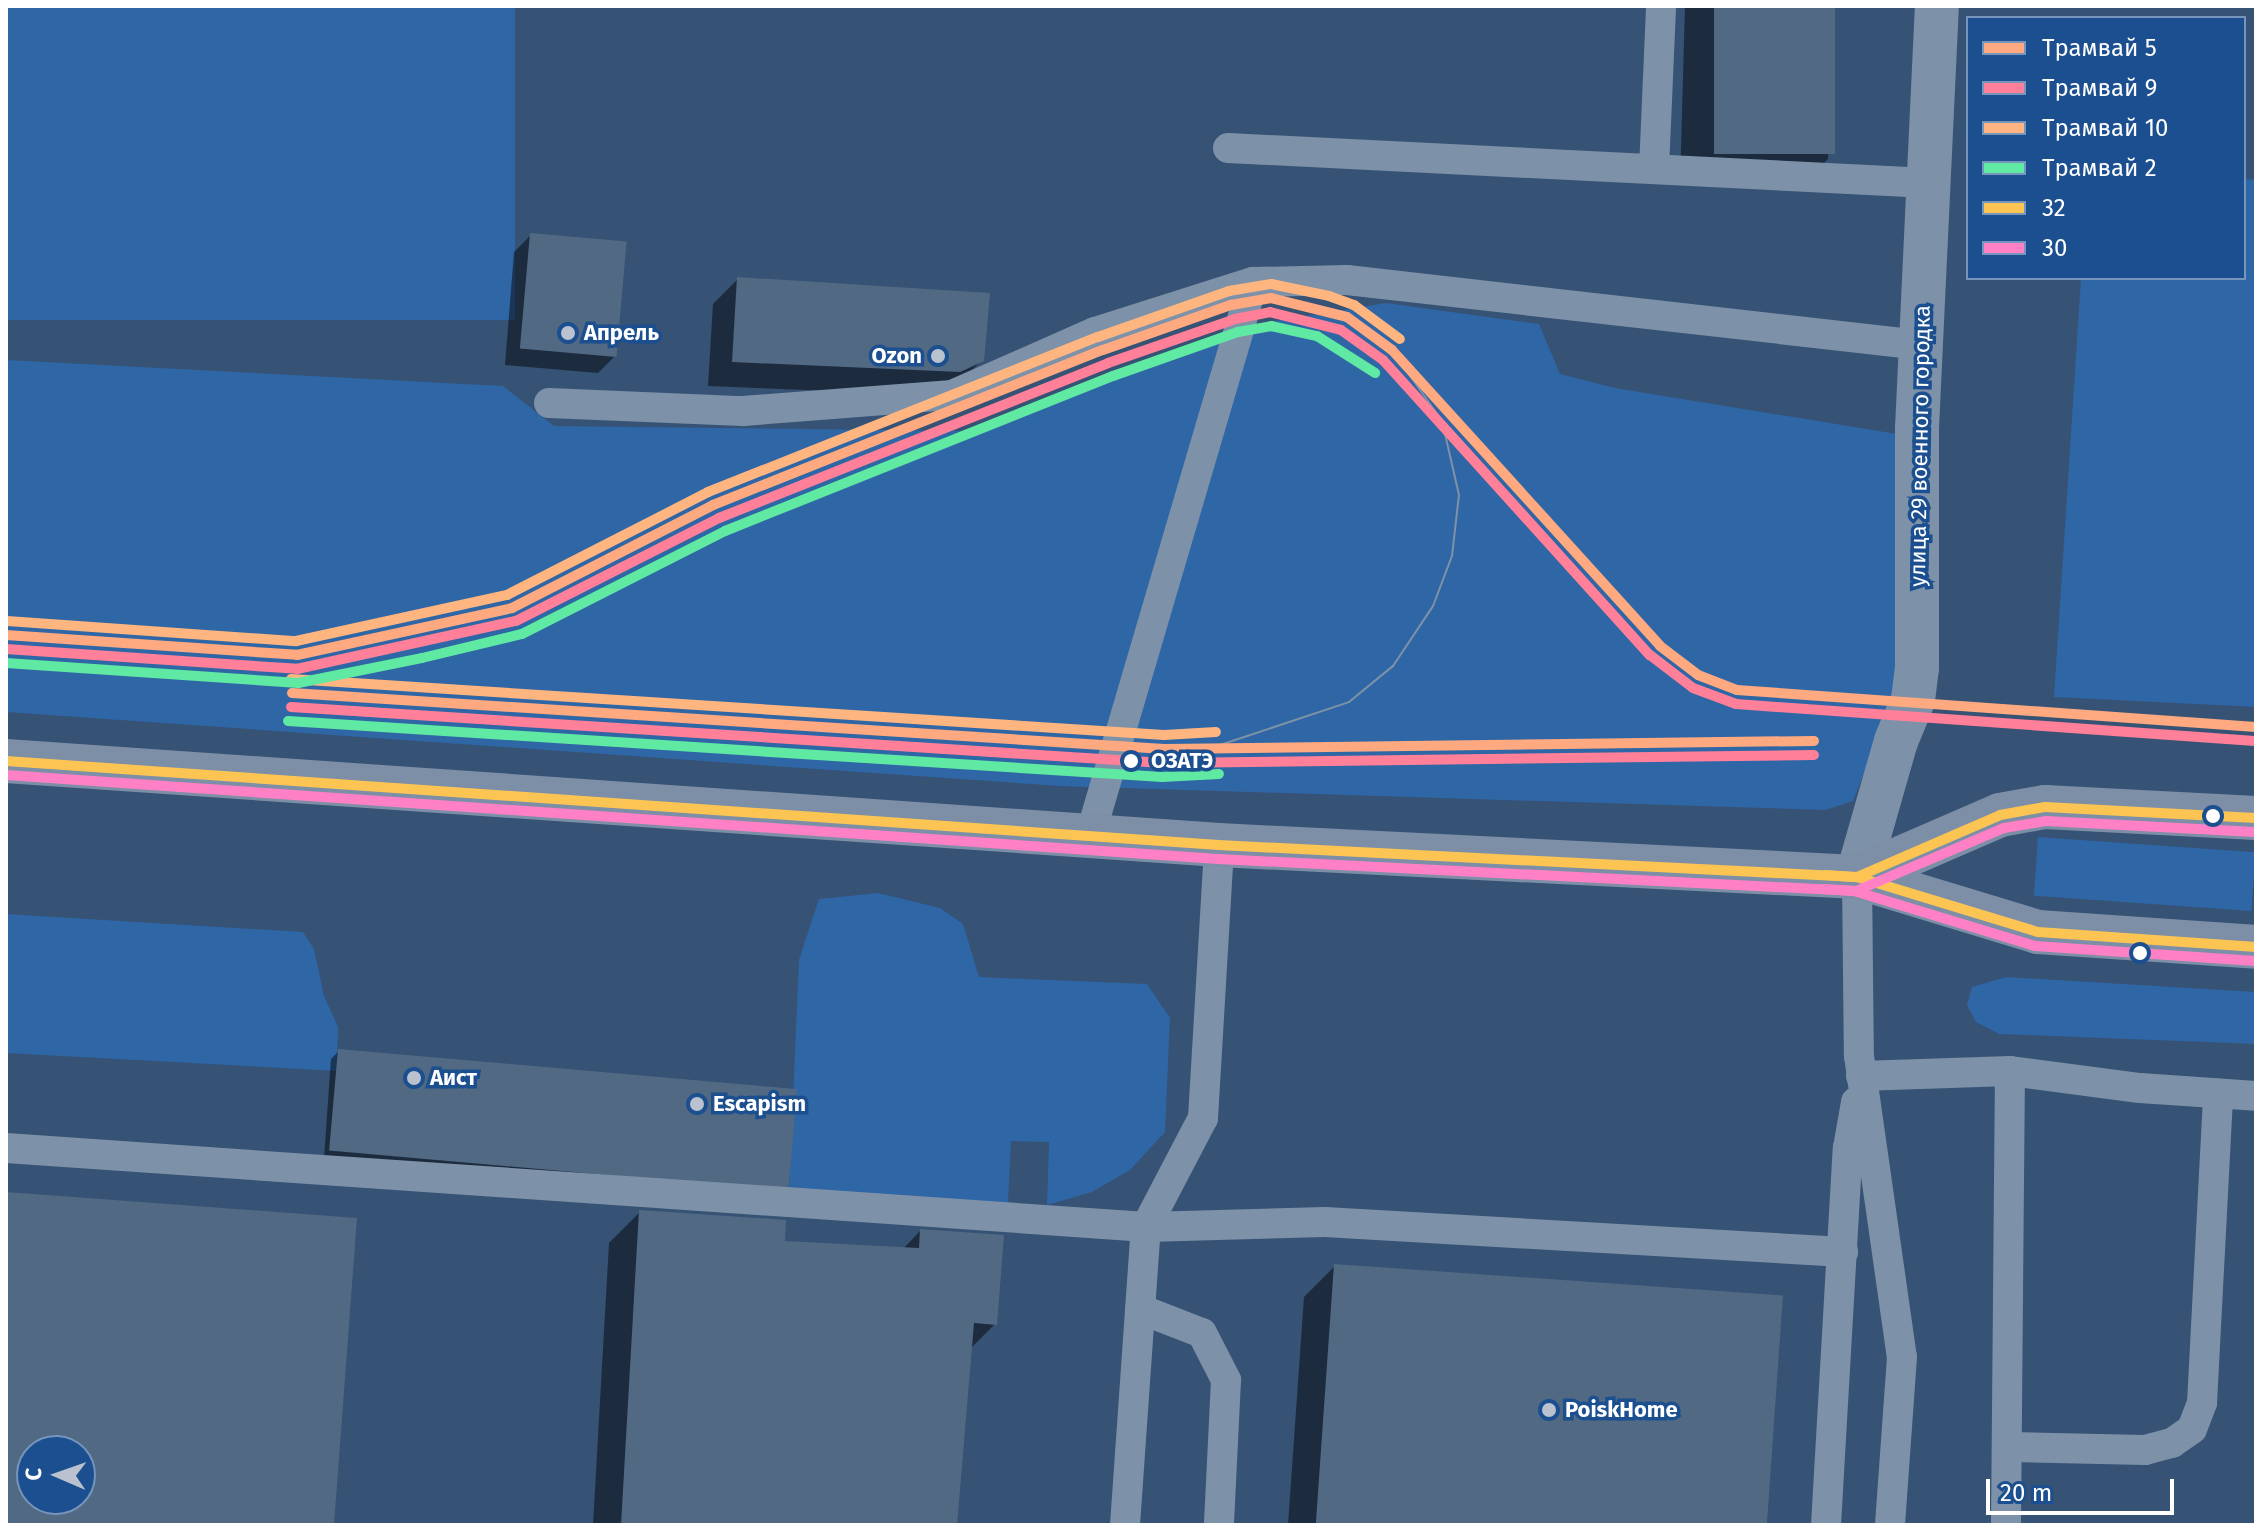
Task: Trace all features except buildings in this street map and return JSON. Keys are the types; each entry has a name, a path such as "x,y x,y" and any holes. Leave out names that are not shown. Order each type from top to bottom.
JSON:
{"main road":[{"path":"6,761 1219,845 1857,877 2038,932 2256,947"},
{"path":"1857,877 2000,815 2045,807 2256,818"}],"street":[{"name":"улица 29 военного городка","path":"1857,877 1896,741 1913,700 1917,668 1921,345 1937,6"}],"lane":[{"path":"1654,169 1661,6"},
{"path":"1228,148 1928,183"},
{"path":"549,403 743,411 952,395 1095,332 1253,282 1347,280 1921,345"},
{"path":"1090,836 1253,282"},
{"path":"1125,1525 1146,1227 1203,1118 1219,845"},
{"path":"1857,877 1854,937 1861,1076 1902,1357 1890,1525"},
{"path":"1861,1076 2010,1071 2256,1096"},
{"path":"2006,1525 2011,1447 2010,1071"},
{"path":"1826,1525 1848,1148 1861,1076"},
{"path":"2011,1447 2134,1451 2172,1443 2192,1429 2202,1403 2218,1093"},
{"path":"6,1148 1146,1227 1325,1222 1843,1252"},
{"path":"1140,1309 1202,1333 1226,1380 1219,1525"}],"shaded area":[{"path":"6,6 515,6 515,320 6,320"},
{"path":"2246,179 2256,180 2256,707 2054,697 2081,280 2246,280"},
{"path":"1386,303 1539,324 1560,374 1615,388 1897,434 1902,646 1891,707 1853,801 1825,810 1059,786 6,712 6,360 503,386 554,426 974,431 1232,328"},
{"path":"2038,837 2255,852 2251,911 2034,896"},
{"path":"878,893 940,908 963,924 979,977 1147,984 1170,1018 1165,1132 1130,1170 1092,1192 1047,1205 1049,1142 1011,1141 1008,1203 789,1190 799,960 819,899"},
{"path":"6,914 303,932 314,949 324,996 338,1027 337,1071 6,1053"},
{"path":"2006,977 2256,992 2256,1044 1999,1034 1976,1022 1967,1005 1972,987"}],"tram line":[{"name":"10","path":"7,621 296,641 507,595 708,492 1098,337 1229,291 1271,284 1329,296 1354,305 1400,339"},
{"name":"5","path":"6,635 297,655 512,608 713,505 1103,350 1231,305 1271,298 1347,317 1392,350 1660,646 1698,675 1737,690 2256,727"},
{"name":"9","path":"6,649 297,669 516,621 719,518 1108,363 1235,319 1270,312 1341,330 1383,360 1650,655 1693,688 1736,704 2255,741"},
{"name":"2","path":"6,663 298,683 422,658 522,634 725,531 1113,376 1238,332 1271,326 1317,336 1375,373"},
{"path":"1217,746 1349,702 1393,666 1433,606 1452,556 1459,495 1442,421 1392,350"},
{"name":"10","path":"291,679 1164,735 1216,732"},
{"name":"5","path":"292,693 1164,749 1814,741"},
{"name":"9","path":"291,707 1163,763 1814,755"},
{"name":"2","path":"288,721 1162,777 1219,774"}],"transit line":[{"name":"32","path":"6,761 1219,845 1857,877 2000,815 2045,807 2256,818"},
{"name":"30","path":"6,775 1218,859 1856,891 2004,828 2046,821 2255,832"},
{"name":"32","path":"1826,875 1857,877 2038,932 2256,947"},
{"name":"30","path":"1825,889 1854,891 2035,946 2255,961"}],"place":[{"name":"Апрель","path":"568,333"},
{"name":"Ozon","path":"938,356"},
{"name":"ОЗАТЭ","path":"1131,761"},
{"name":"Аист","path":"414,1078"},
{"name":"Escapism","path":"697,1104"},
{"name":"PoiskHome","path":"1549,1410"}]}
